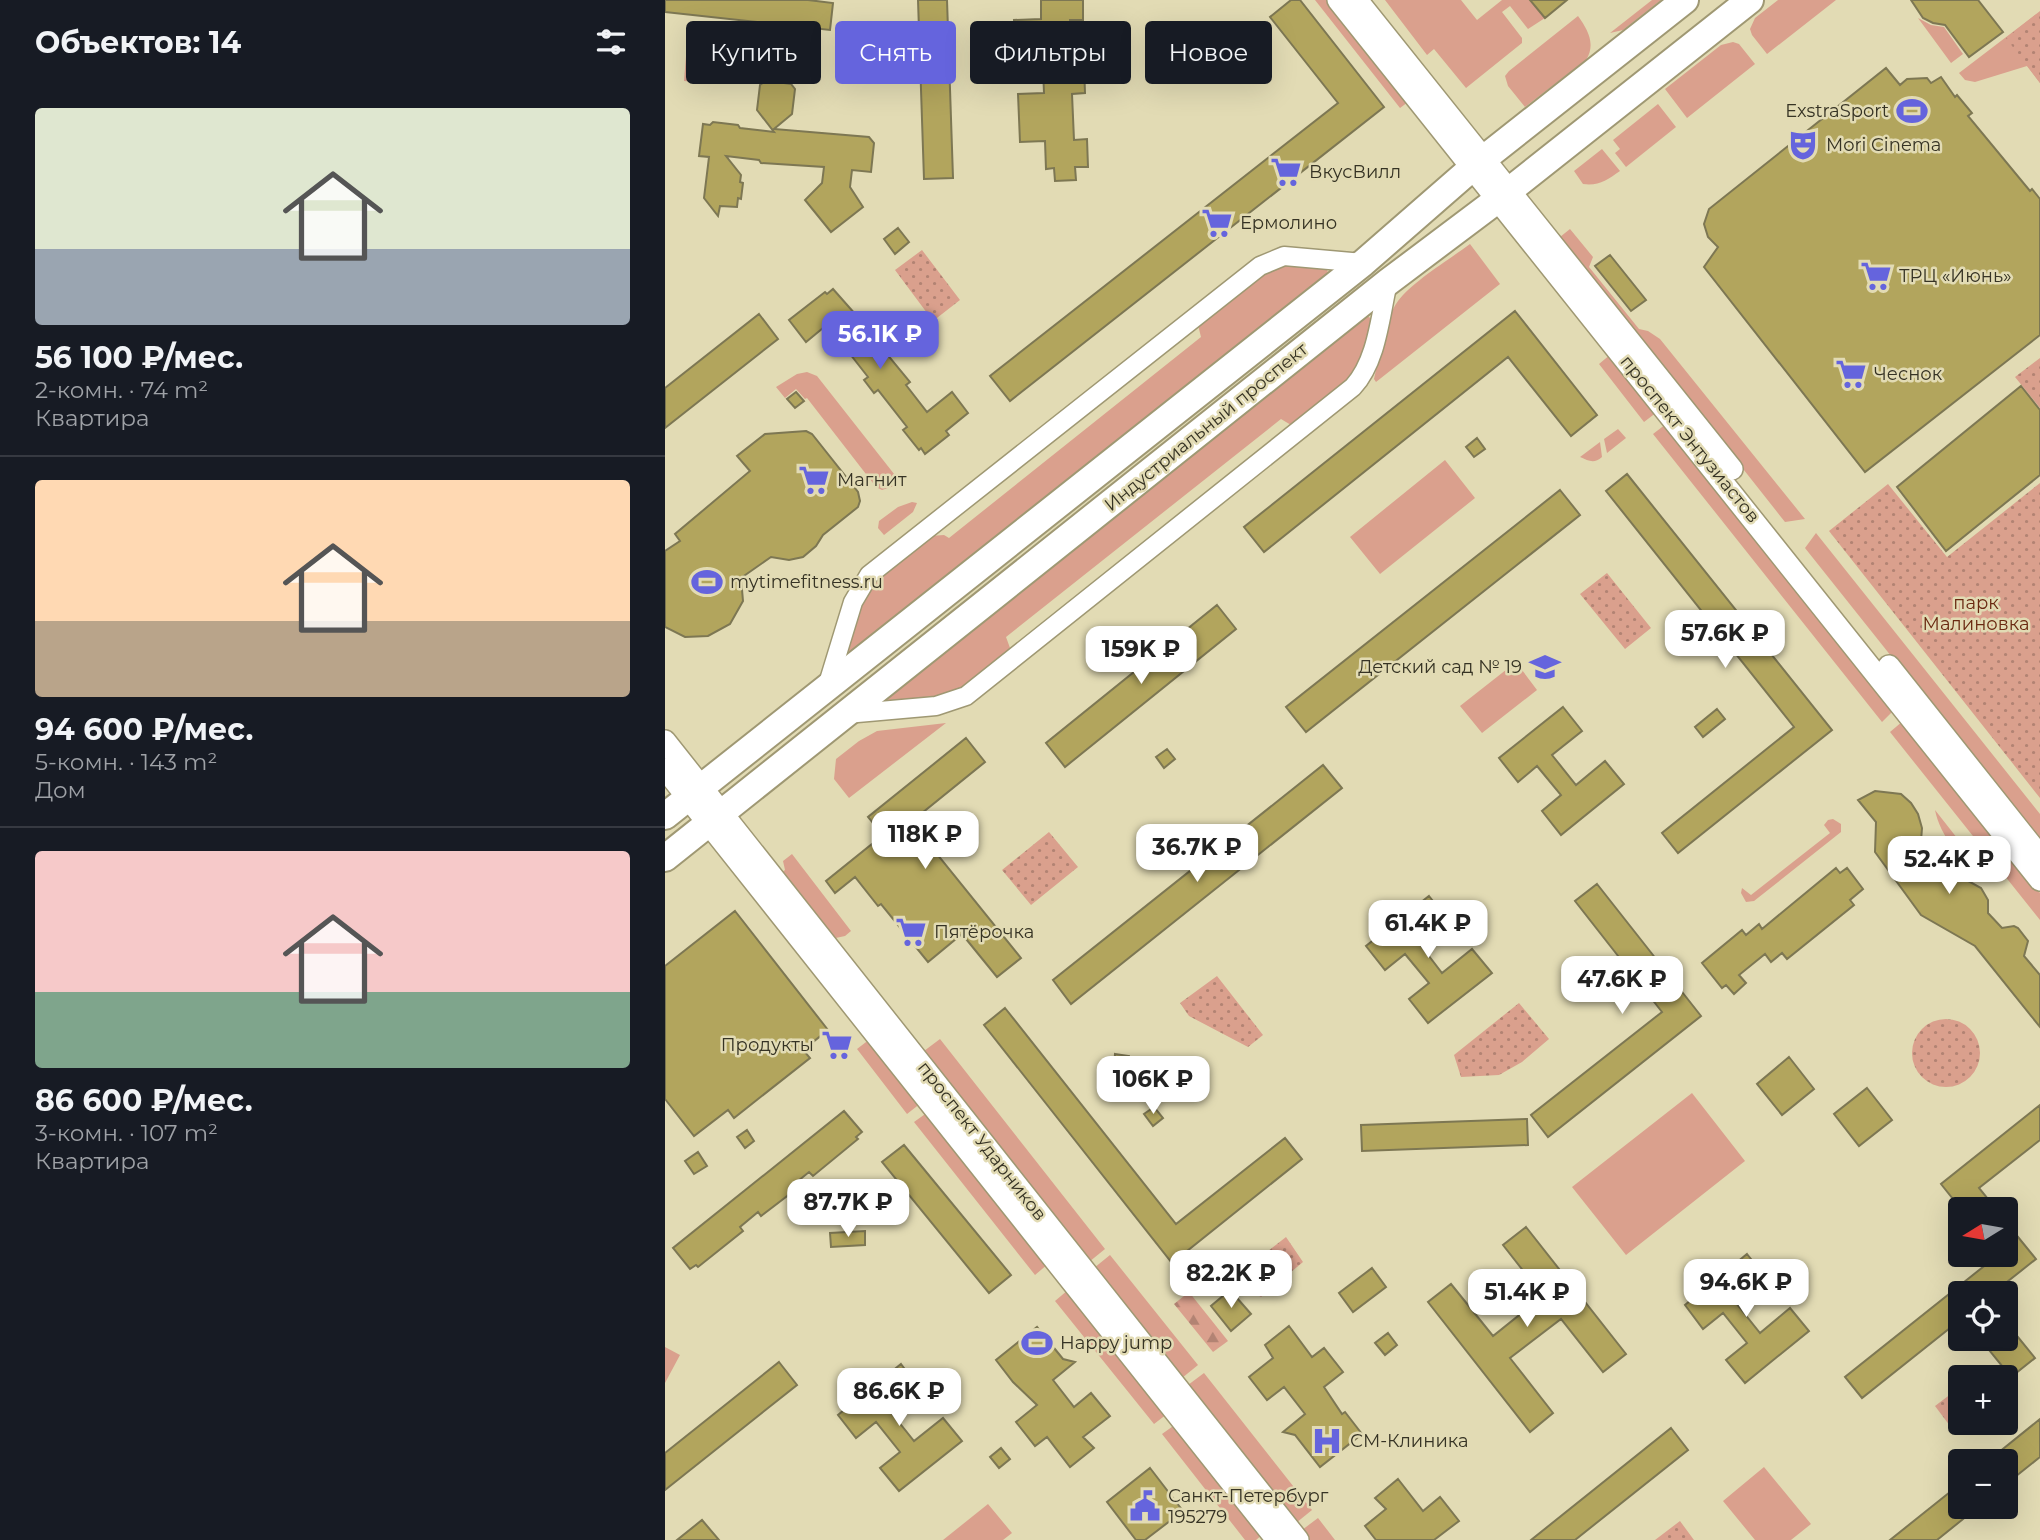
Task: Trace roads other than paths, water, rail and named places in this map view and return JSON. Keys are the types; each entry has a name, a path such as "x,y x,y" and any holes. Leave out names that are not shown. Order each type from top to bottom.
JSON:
{"main road":[{"name":"Индустриальный проспект","path":"665,816 1363,263 1479,163 1685,0"},
{"name":"Индустриальный проспект","path":"665,858 1388,282 1504,195 1750,0"}],"street":[{"name":"проспект Энтузиастов","path":"1338,0 1479,163"},
{"name":"проспект Энтузиастов","path":"1357,0 1479,163 2040,880"},
{"name":"проспект Энтузиастов","path":"1504,195 2040,856"},
{"path":"826,688 853,602 869,575 1260,266 1284,256 1363,263"},
{"path":"846,714 936,706 966,695 1353,387 1364,375 1369,362 1388,282"},
{"name":"проспект Ударников","path":"665,741 694,793"},
{"name":"проспект Ударников","path":"665,769 694,793 715,818 1288,1538"}],"place":[{"name":"ExstraSport","path":"1912,111"},
{"name":"Mori Cinema","path":"1803,145"},
{"name":"ВкусВилл","path":"1286,172"},
{"name":"Ермолино","path":"1217,223"},
{"name":"ТРЦ «Июнь»","path":"1876,276"},
{"name":"Чеснок","path":"1851,374"},
{"name":"Магнит","path":"814,480"},
{"name":"mytimefitness.ru","path":"707,582"},
{"name":"Детский сад № 19","path":"1545,667"},
{"name":"Пятёрочка","path":"911,932"},
{"name":"Продукты","path":"837,1045"},
{"name":"Happy jump","path":"1037,1343"},
{"name":"СМ-Клиника","path":"1327,1441"},
{"name":"Санкт-Петербург 195279","path":"1145,1506"}],"park label":[{"name":"парк Малиновка","path":"1976,613"}]}
